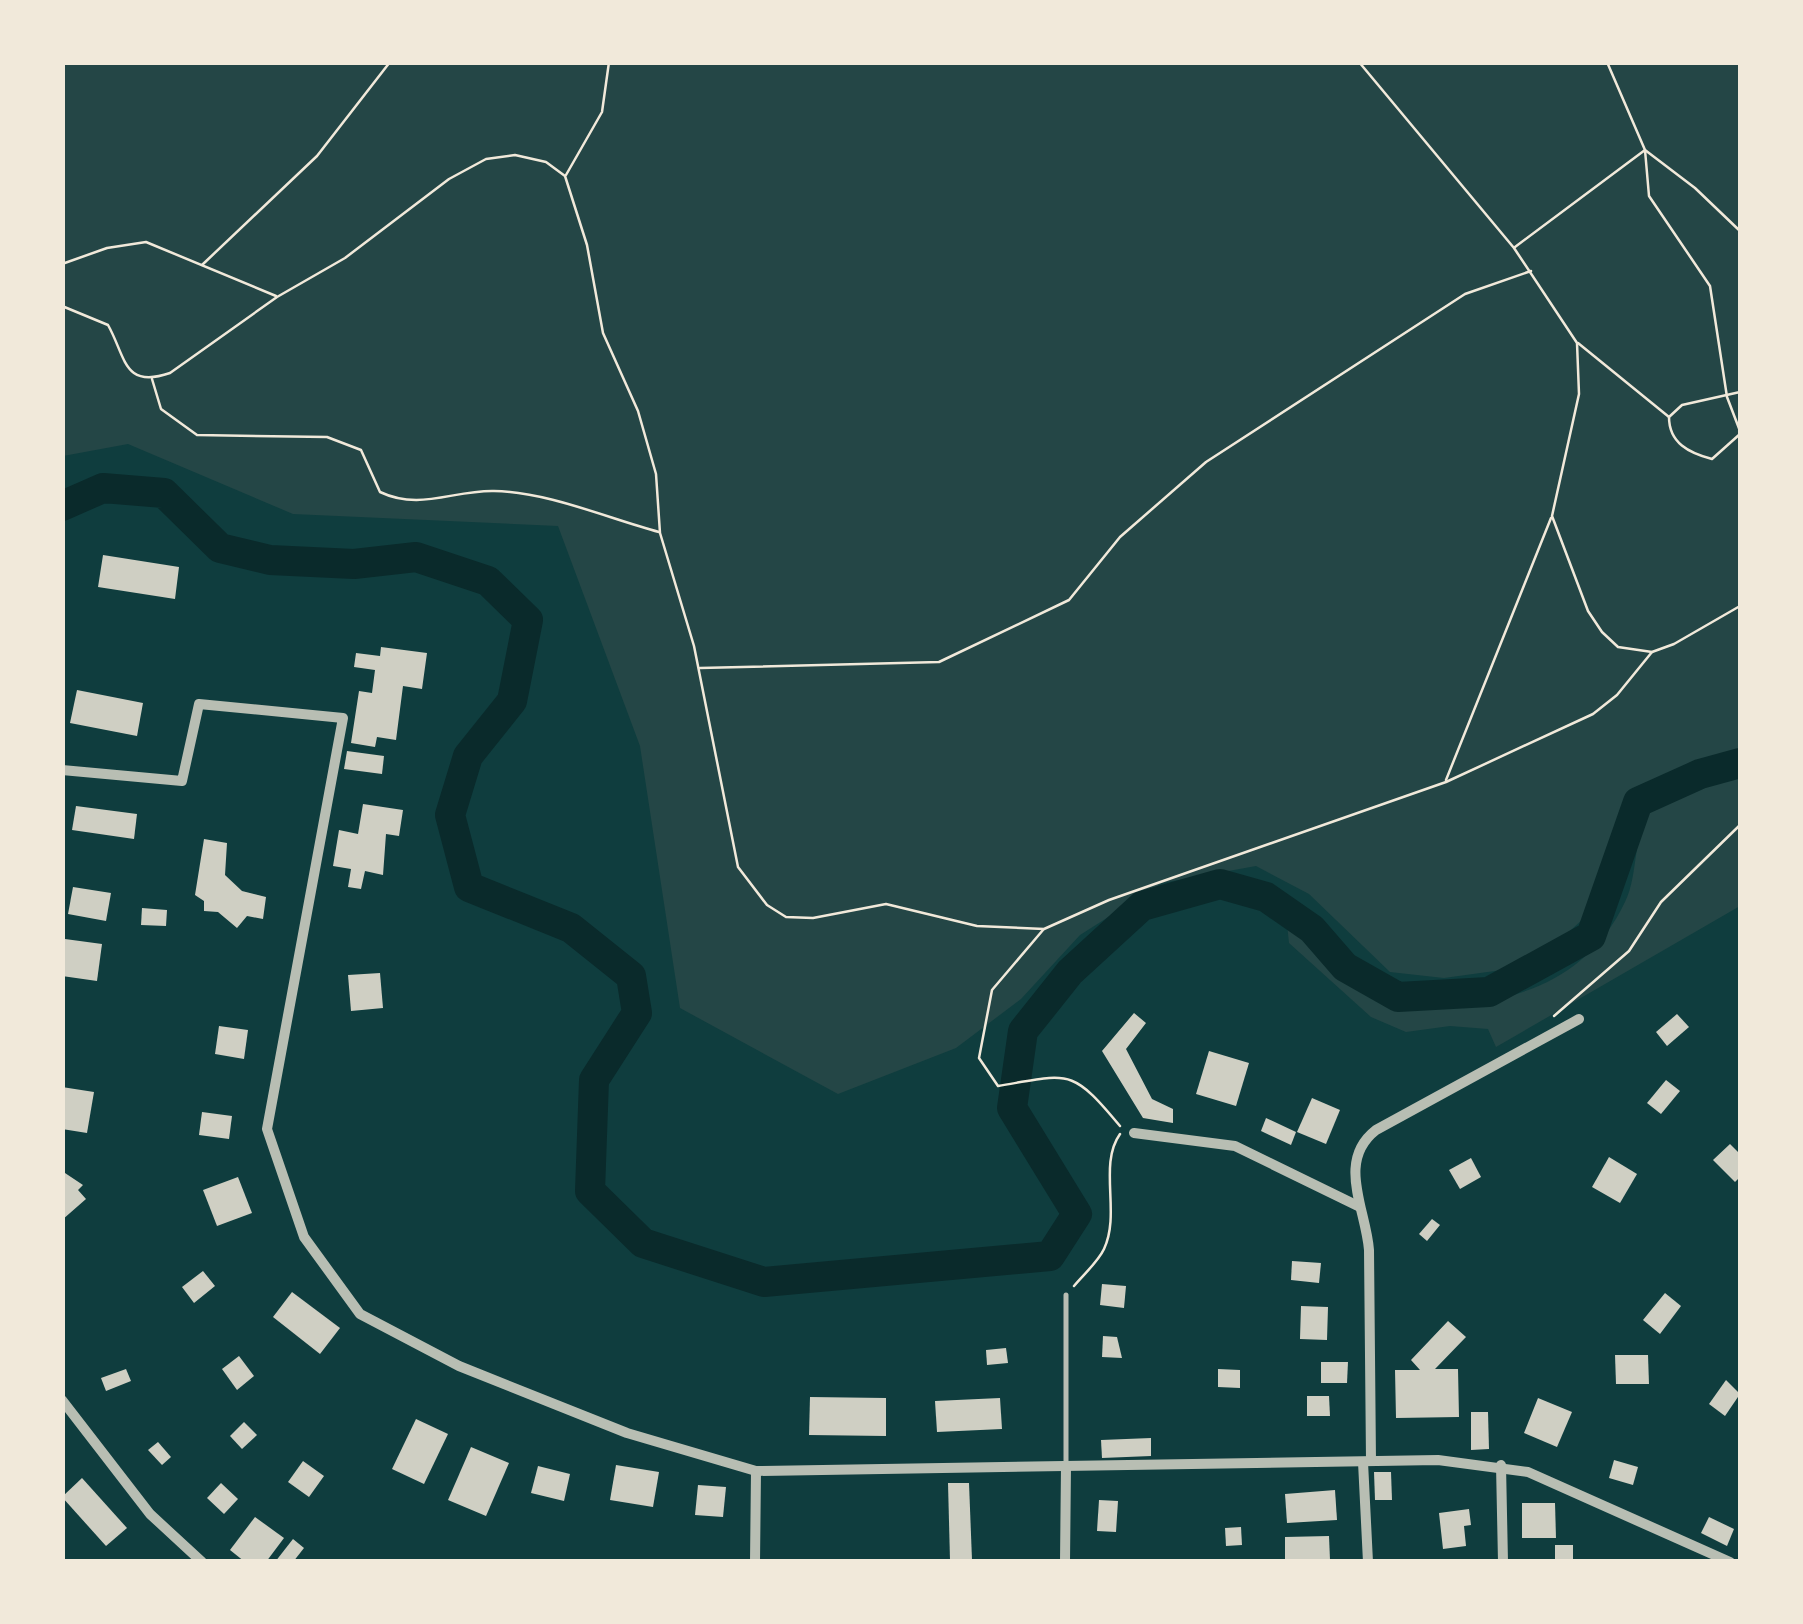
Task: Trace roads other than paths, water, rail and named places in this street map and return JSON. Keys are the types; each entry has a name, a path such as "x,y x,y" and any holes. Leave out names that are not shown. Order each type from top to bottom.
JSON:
{"street":[{"path":"62,770 182,781 199,704 343,718 267,1129 304,1237 360,1314 426,1348 628,1432 756,1470 1438,1460 1501,1465 1528,1472 1730,1562"},
{"path":"1368,1562 1367,1219 1360,1207 1354,1166 1364,1139 1579,1019"},
{"path":"1134,1133 1235,1146 1360,1207"},
{"path":"62,1400 150,1514 202,1562"},
{"path":"1501,1465 1503,1562"},
{"path":"1064,1562 1066,1466"},
{"path":"755,1562 756,1470"}],"lane":[{"path":"1066,1295 1066,1466"}],"waterway":[{"path":"62,506 103,488 164,493 220,548 270,560 354,564 416,557 488,581 528,620 512,701 468,756 450,815 469,887 571,928 631,976 637,1013 594,1080 590,1191 643,1243 764,1282 1050,1256 1077,1214 1012,1108 1023,1031 1070,972 1142,906 1220,884 1266,897 1312,929 1345,967 1398,997 1489,992 1591,936 1638,802 1700,774 1740,763"}]}
